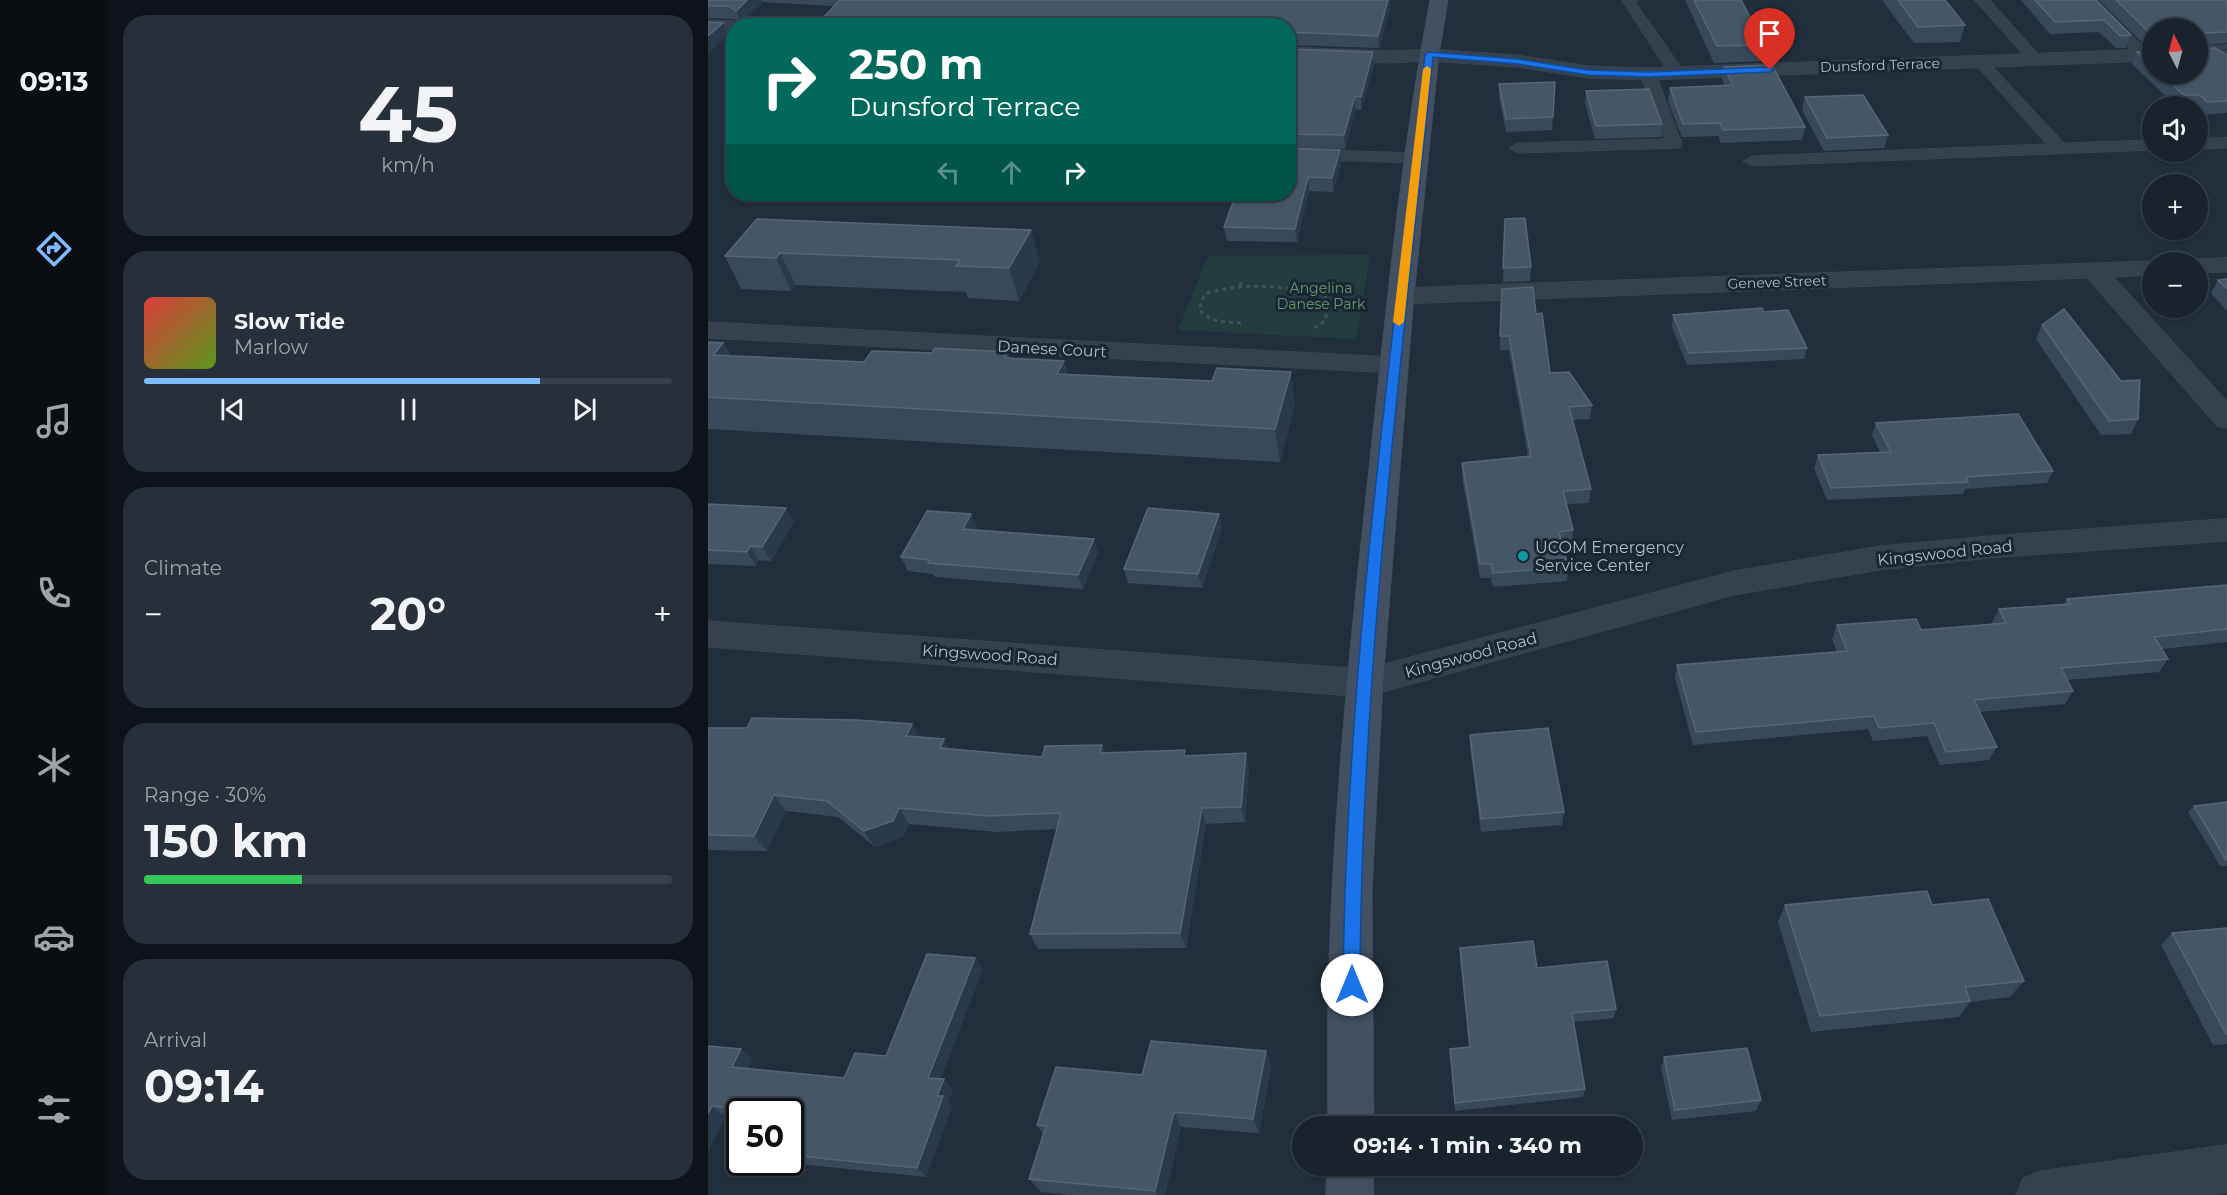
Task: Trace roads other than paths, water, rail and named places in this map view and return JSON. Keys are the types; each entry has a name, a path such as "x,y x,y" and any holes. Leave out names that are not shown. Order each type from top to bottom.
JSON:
{"main road":[{"path":"1351,1116 1352,891 1365,683 1401,296 1429,55 1439,0"},
{"path":"1350,1176 1350,1195"}],"street":[{"path":"708,26 726,27"},
{"name":"Dunsford Terrace","path":"1296,52 1389,57 1429,55 1518,61 1588,72 1648,74 2142,55"},
{"path":"2208,266 2227,265"},
{"name":"Geneve Street","path":"1401,296 2142,268"},
{"path":"2094,270 2227,419"},
{"name":"Danese Court","path":"708,330 1395,365"},
{"name":"Kingswood Road","path":"708,634 1365,683 1734,583 1880,558 1989,547 2227,530"},
{"path":"2040,1195 2227,1169"}],"lane":[{"path":"1631,0 1628,2 1677,73"},
{"path":"1982,0 2035,59"},
{"path":"2088,0 2142,50"},
{"path":"2212,52 2227,65"},
{"path":"1980,61 2060,149"},
{"path":"1517,148 1674,144 1648,74"},
{"path":"2208,143 2227,142"},
{"path":"1752,161 2142,146"},
{"path":"1296,153 1417,158"}],"place":[{"name":"UCOM Emergency Service Center","path":"1523,556"}],"park label":[{"name":"Angelina Danese Park","path":"1321,296"}]}
